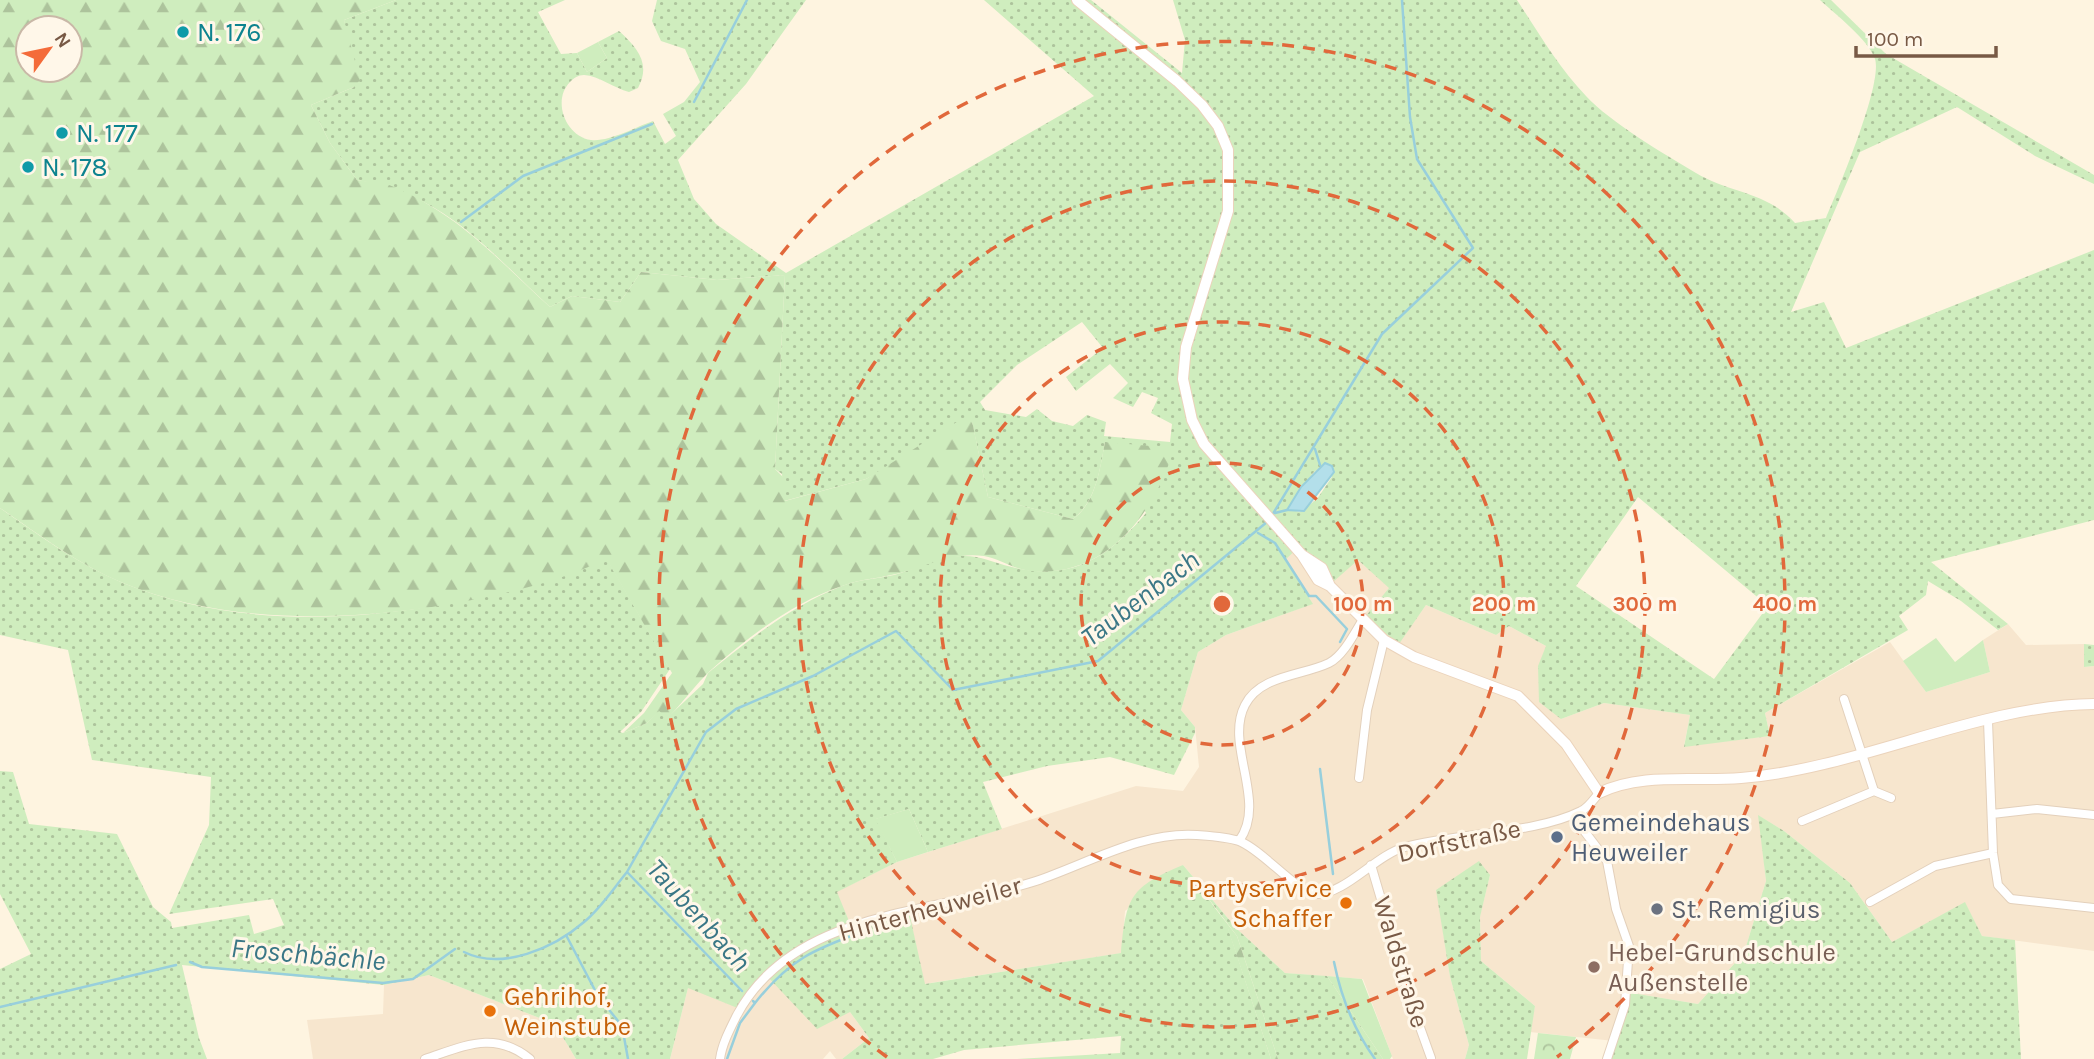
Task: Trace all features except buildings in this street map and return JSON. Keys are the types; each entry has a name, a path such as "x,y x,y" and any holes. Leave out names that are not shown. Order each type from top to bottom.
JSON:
{"street":[{"path":"1077,0 1177,81 1202,105 1218,126 1228,150 1228,211 1186,347 1185,398 1205,444 1302,555 1318,580 1330,586 1384,640 1414,657 1518,696 1566,744 1599,793"},
{"path":"1239,841 1250,818 1240,725 1245,705 1262,686 1332,662 1363,621"},
{"path":"1359,778 1370,690 1384,640"},
{"path":"1844,699 1874,791"},
{"name":"Dorfstraße","path":"1035,881 1116,850 1153,840 1194,835 1239,841 1264,855 1303,891 1318,894 1351,879 1401,848 1542,824 1582,811 1599,793 1631,781 1742,778 1797,770 2044,708 2094,704"},
{"path":"1988,721 1993,853 1998,885 2004,895 2011,899 2094,908"},
{"path":"1802,821 1874,791 1891,798"},
{"path":"1992,814 2037,809 2094,815"},
{"path":"1582,811 1585,832 1607,861 1616,909 1629,946 1625,1005 1607,1059"},
{"path":"1870,902 1935,866 1993,853"},
{"name":"Waldstraße","path":"1371,865 1413,1008 1431,1058"},
{"name":"Hinterheuweiler","path":"720,1059 731,1027 746,998 766,974 798,950 851,926 1035,881"},
{"path":"425,1059 482,1042 502,1042 530,1059"}],"shaded area":[{"path":"1300,546 1325,566 1358,560 1390,588 1399,643 1426,605 1496,635 1509,626 1546,646 1561,719 1604,703 1690,715 1684,746 1770,736 1765,713 1890,642 1926,692 1990,672 1983,640 2008,624 2026,645 2084,644 2084,667 2094,666 2094,951 1982,936 1965,903 1892,942 1850,883 1784,831 1759,816 1766,881 1744,953 1698,1004 1626,992 1614,1041 1530,1032 1535,1006 1481,961 1480,916 1490,875 1437,891 1450,977 1469,1045 1465,1059 1393,1059 1363,979 1285,973 1237,929 1183,865 1125,911 1122,953 924,984 909,913 851,927 836,892 897,862 1136,786 1183,791 1199,767 1195,727 1181,710 1198,652 1226,635 1312,604 1285,559"},
{"path":"766,974 850,1012 869,1038 842,1059 836,1059 830,1051 823,1059 670,1059 688,988"},
{"path":"429,975 555,1024 576,1059 313,1059 307,1020 383,1014 384,985"}],"green space":[{"path":"0,0 396,0 344,20 360,80 354,87 311,105 330,143 357,180 390,185 439,211 477,240 550,307 572,296 620,302 641,272 717,280 785,275 775,469 785,479 785,501 866,479 960,420 972,421 988,497 1073,519 1081,512 1092,494 1105,442 1174,448 1154,496 1140,518 1104,553 1057,571 1030,571 984,556 960,556 903,572 857,581 826,592 808,600 757,632 711,670 668,718 659,711 647,723 623,733 644,713 672,673 607,560 547,582 444,605 334,616 278,615 224,610 172,599 123,583 44,539 0,508"},
{"path":"396,0 565,0 538,12 561,54 577,53 587,72 607,58 598,42 619,31 637,50 643,64 638,88 629,92 590,76 582,75 570,82 562,98 568,125 582,137 598,140 653,121 665,144 676,136 663,114 684,102 700,82 685,49 661,41 652,21 657,0 806,0 746,84 678,160 694,199 716,224 786,273 1094,96 984,0 1091,0 1182,73 1185,40 1173,0 1517,0 1549,50 1596,106 1638,137 1696,173 1773,205 1795,223 1826,218 1858,137 1876,72 1875,59 1866,44 1820,0 1831,0 1886,54 2094,175 2094,184 2035,156 1957,107 1860,152 1791,312 1824,302 1846,348 2094,250 2094,520 1931,562 2008,624 1998,630 1961,601 1928,581 1926,595 1899,616 1908,630 1765,713 1770,736 1684,747 1690,715 1604,703 1561,719 1539,702 1538,666 1546,646 1509,626 1496,635 1426,605 1399,644 1365,617 1389,588 1358,560 1333,582 1325,565 1300,546 1285,560 1313,604 1226,635 1198,652 1181,710 1195,727 1195,733 1174,775 1110,757 1047,766 983,782 1002,829 928,852 909,809 876,819 897,862 837,892 851,926 909,912 925,984 1121,953 1125,919 1134,896 1152,880 1183,865 1237,929 1285,973 1327,976 1383,1059 1278,1059 1237,936 1208,898 1228,928 1271,1059 1017,1059 1120,1053 1121,1036 964,1050 933,1059 842,1059 869,1038 850,1012 817,1029 766,975 740,1009 688,988 670,1059 576,1059 555,1024 429,975 384,985 182,965 199,1038 207,1059 0,1059 0,969 31,954 0,894 0,771 13,772 29,824 117,834 153,907 171,922 172,928 249,915 254,934 284,925 273,899 169,914 209,825 211,777 92,760 68,650 0,635 0,508 75,558 123,583 180,602 241,613 303,617 429,607 491,595 607,559 670,669 641,712 620,732 623,733 647,723 659,710 668,717 703,684 708,673 755,636 805,603 842,586 894,575 936,560 960,556 1033,571 1071,568 1087,562 1118,542 1146,513 1105,442 1092,494 1081,512 1073,519 988,497 972,422 866,479 784,501 782,474 775,469 785,275 717,280 641,272 620,302 572,296 550,307 484,245 440,211 388,187 357,180 330,143 311,105 354,87 344,20","holes":["1082,322 1103,348 1066,377 1076,391 1110,364 1128,383 1113,398 1133,407 1142,392 1158,398 1151,413 1172,424 1170,442 1104,436 1106,422 1087,415 1073,426 1052,421 1037,409 1026,417 985,410 980,402 1017,365","1325,463 1332,477 1317,499 1300,512 1288,509 1313,473","1638,497 1768,606 1714,679 1576,586"]},
{"path":"598,42 607,58 587,72 577,53"},
{"path":"1936,638 1955,662 1983,640 1990,672 1926,692 1903,661"},
{"path":"2084,644 2094,645 2094,666 2084,667"},
{"path":"909,809 928,852 897,862 875,819"},
{"path":"1758,815 1784,831 1850,883 1892,942 1965,902 1982,936 2015,940 2021,1059 1607,1059 1626,992 1698,1004 1744,953 1766,881"},
{"path":"1479,861 1490,875 1480,917 1481,961 1535,1006 1527,1059 1465,1059 1469,1045 1450,977 1436,890"},
{"path":"1207,898 1237,936 1278,1059 1271,1059 1228,929"},
{"path":"1327,976 1362,979 1392,1056 1390,1059 1383,1059"},
{"path":"1538,1033 1576,1037 1570,1059 1534,1059"}],"water":[{"path":"1325,463 1332,466 1334,472 1304,511 1287,510 1301,487"}],"waterway":[{"path":"694,102 747,0"},
{"name":"Taubenbach","path":"1271,517 1382,334 1473,248 1417,159 1410,117 1402,0"},
{"path":"461,222 523,176 652,124"},
{"path":"1315,449 1320,465"},
{"path":"1275,513 1287,510"},
{"name":"Taubenbach","path":"742,991 627,872 706,732 736,709 813,676 896,631 953,690 1098,661 1267,522"},
{"path":"1258,533 1275,543 1309,596 1316,596 1347,629 1340,642"},
{"path":"1320,769 1333,874"},
{"name":"Froschbächle","path":"464,952 495,959 511,958 543,948 572,932 590,917 627,872"},
{"path":"755,1003 780,976 804,957 865,931"},
{"path":"566,935 598,996 622,1026 628,1059"},
{"name":"Froschbächle","path":"190,962 202,967 383,983 413,979 455,949"},
{"path":"1334,962 1349,1013 1375,1059"},
{"name":"Froschbächle","path":"0,1007 176,965"},
{"name":"Taubenbach","path":"727,1059 740,1023 755,1003 753,1001"}],"place":[{"name":"N. 176","path":"183,32"},
{"name":"N. 177","path":"62,133"},
{"name":"N. 178","path":"28,167"},
{"name":"Gemeindehaus Heuweiler","path":"1557,837"},
{"name":"Partyservice Schaffer","path":"1346,903"},
{"name":"St. Remigius","path":"1657,909"},
{"name":"Hebel-Grundschule Außenstelle","path":"1594,967"},
{"name":"Gehrihof, Weinstube","path":"490,1011"}]}
